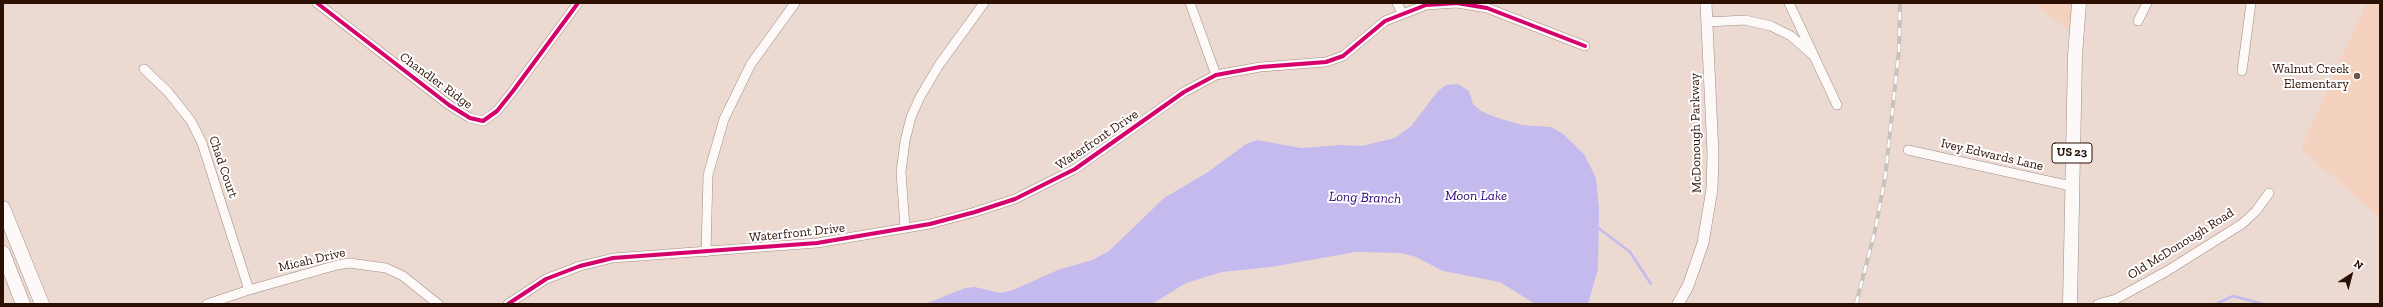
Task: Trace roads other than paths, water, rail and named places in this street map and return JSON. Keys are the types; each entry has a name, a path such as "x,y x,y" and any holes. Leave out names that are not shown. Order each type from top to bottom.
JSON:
{"main road":[{"name":"US 23","path":"2070,304 2071,186 2075,56 2079,3"},
{"path":"3,208 42,304"},
{"path":"3,253 23,304"}],"street":[{"name":"Chandler Ridge","path":"317,3 449,105 470,118 483,121 497,111 578,3"},
{"path":"706,252 708,175 724,119 751,64 795,3"},
{"path":"905,228 901,172 904,146 911,117 939,65 984,3"},
{"path":"1190,3 1216,75"},
{"path":"1397,3 1402,13"},
{"name":"Waterfront Drive","path":"508,304 546,279 580,266 613,258 817,243 905,228 975,212 1015,199 1042,186 1104,150 1179,96 1216,75 1331,60 1343,56 1384,21 1426,5 1457,3 1487,8 1585,46"},
{"name":"McDonough Parkway","path":"1678,304 1690,280 1703,243 1712,189 1713,154 1706,3"},
{"path":"1789,3 1837,104"},
{"path":"2138,22 2147,3"},
{"path":"2242,71 2251,3"},
{"path":"1707,22 1745,20 1771,26 1791,36 1814,56"},
{"name":"Chad Court","path":"144,69 168,92 182,109 191,121 202,143 249,290"},
{"name":"Ivey Edwards Lane","path":"1908,150 2071,186"},
{"name":"Old McDonough Road","path":"2098,304 2123,296 2242,224 2256,211 2269,193"},
{"name":"Micah Drive","path":"207,304 249,290 337,265 368,264 386,268 402,276 438,304"}],"water":[{"name":"Moon Lake","path":"1458,84 1469,91 1473,104 1481,111 1522,125 1551,127 1562,133 1584,154 1596,178 1599,208 1598,269 1588,304 1535,304 1500,282 1443,271 1416,257 1402,253 1356,252 1271,267 1222,272 1186,283 1152,304 925,304 965,288 975,287 1001,293 1013,290 1058,270 1092,260 1109,251 1164,198 1208,172 1246,144 1257,140 1301,148 1341,145 1361,146 1395,138 1411,126 1438,91 1446,85"}],"waterway":[{"name":"Long Branch","path":"1597,227 1630,252 1651,284"},
{"path":"2216,304 2233,296 2263,304"}],"railway":[{"path":"1856,304 1875,231 1885,178 1899,50 1900,3"}],"place":[{"name":"Walnut Creek Elementary","path":"2357,76"}]}
